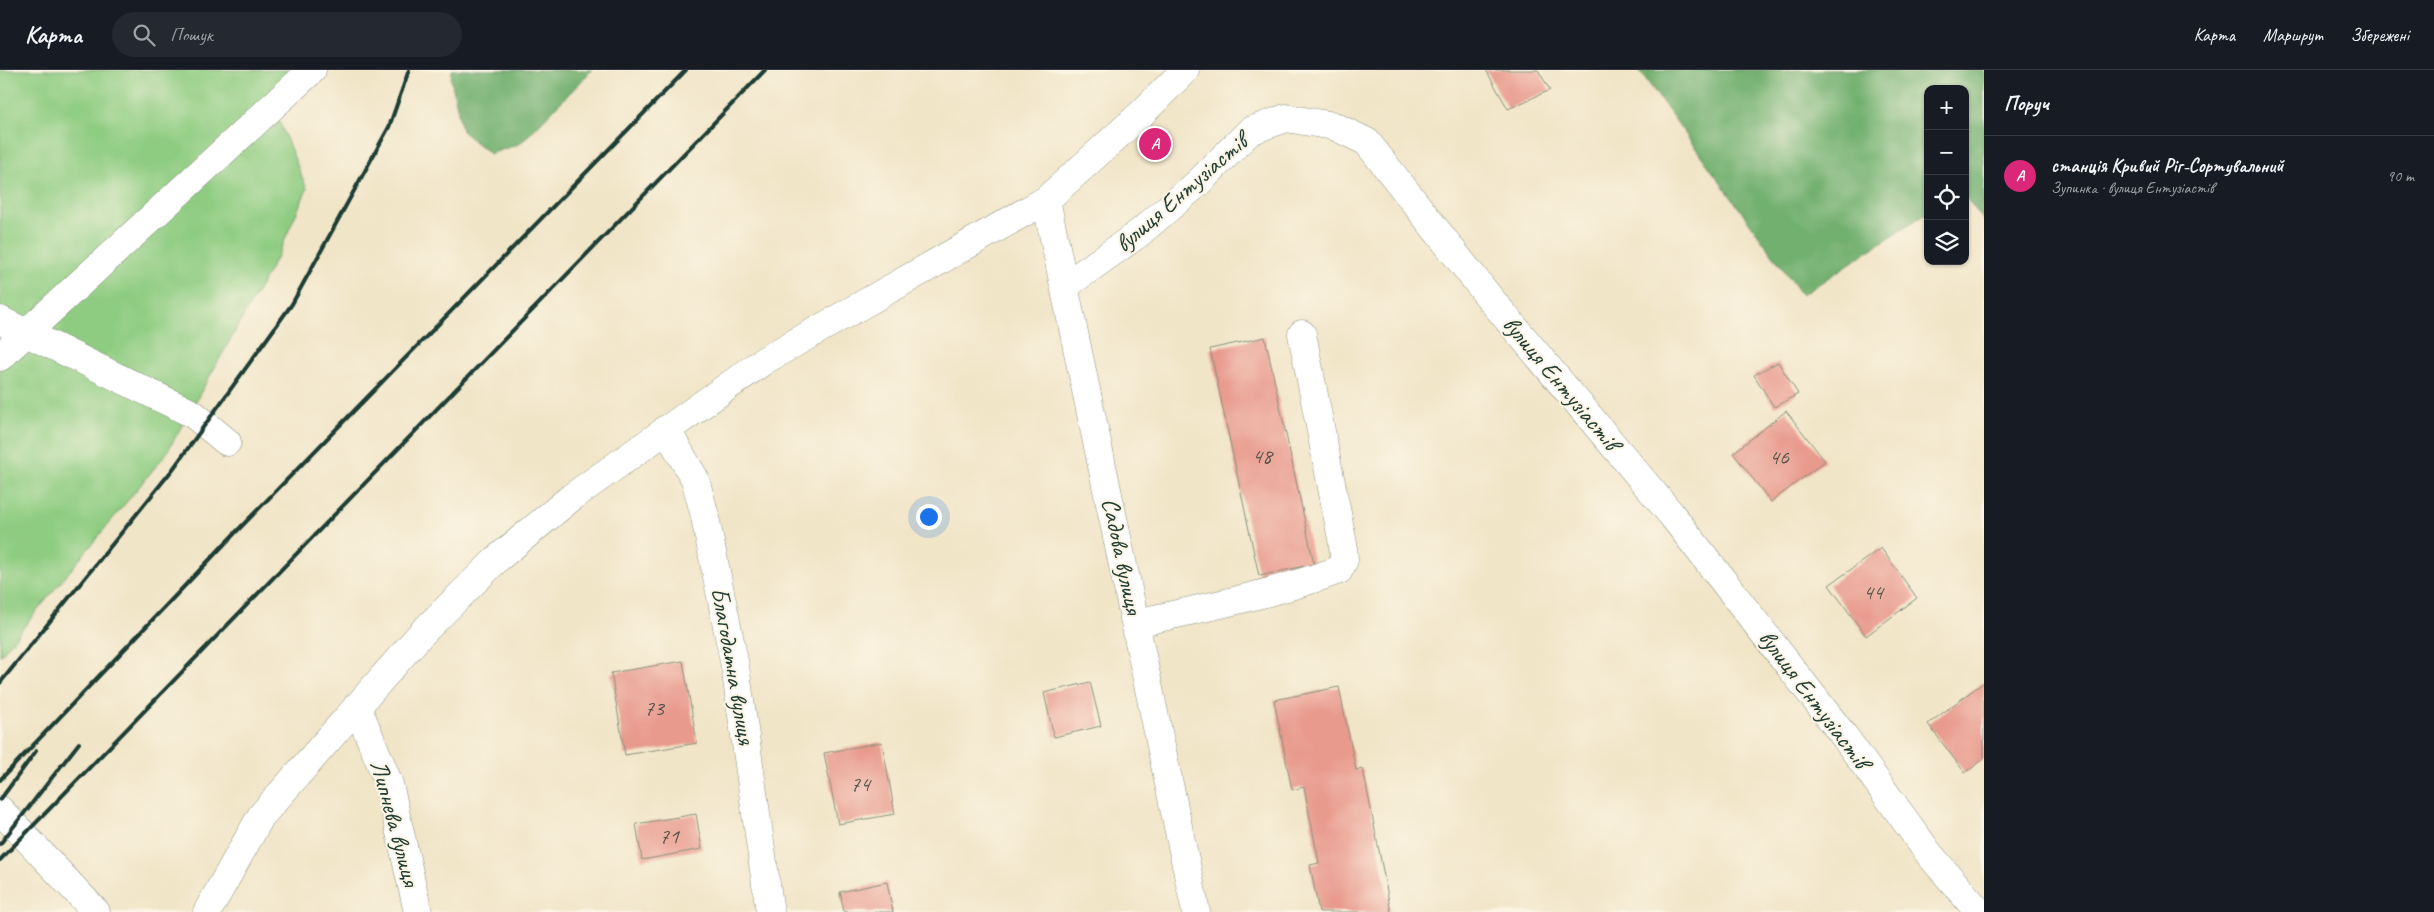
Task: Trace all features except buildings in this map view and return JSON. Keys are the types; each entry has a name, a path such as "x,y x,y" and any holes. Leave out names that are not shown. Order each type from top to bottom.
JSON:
{"street":[{"path":"0,357 312,70"},
{"path":"207,912 261,816 421,634 497,559 572,497 765,360 1046,200 1141,114 1185,70"},
{"name":"вулиця Ентузіастів","path":"1065,286 1138,234 1198,183 1250,131 1286,118 1334,126 1367,142 1489,297 1671,514 1844,736 1930,855 1979,912"},
{"name":"Садова вулиця","path":"1046,200 1196,912"},
{"path":"0,320 193,414 227,442"},
{"path":"1136,623 1234,601 1311,580 1339,570 1344,560 1343,544 1302,334"},
{"name":"Благодатна вулиця","path":"666,429 695,478 704,512 736,675 770,912"},
{"name":"Липнева вулиця","path":"357,706 390,784 418,912"},
{"path":"0,810 96,912"}],"green space":[{"path":"0,70 312,70 273,106 307,189 278,255 166,454 0,656"},
{"path":"452,70 592,70 521,143 490,154 462,131 451,79"},
{"path":"1639,70 1984,70 1984,221 1969,201 1969,85 1924,85 1924,215 1802,295"}],"railway":[{"path":"0,683 173,469 292,304 389,127 409,70"},
{"path":"0,780 235,533 686,70"},
{"path":"0,860 765,70"},
{"path":"0,844 79,743"},
{"path":"0,800 36,751"}],"place":[{"name":"станція Кривий Ріг-Сортувальний","path":"1155,144"}]}
